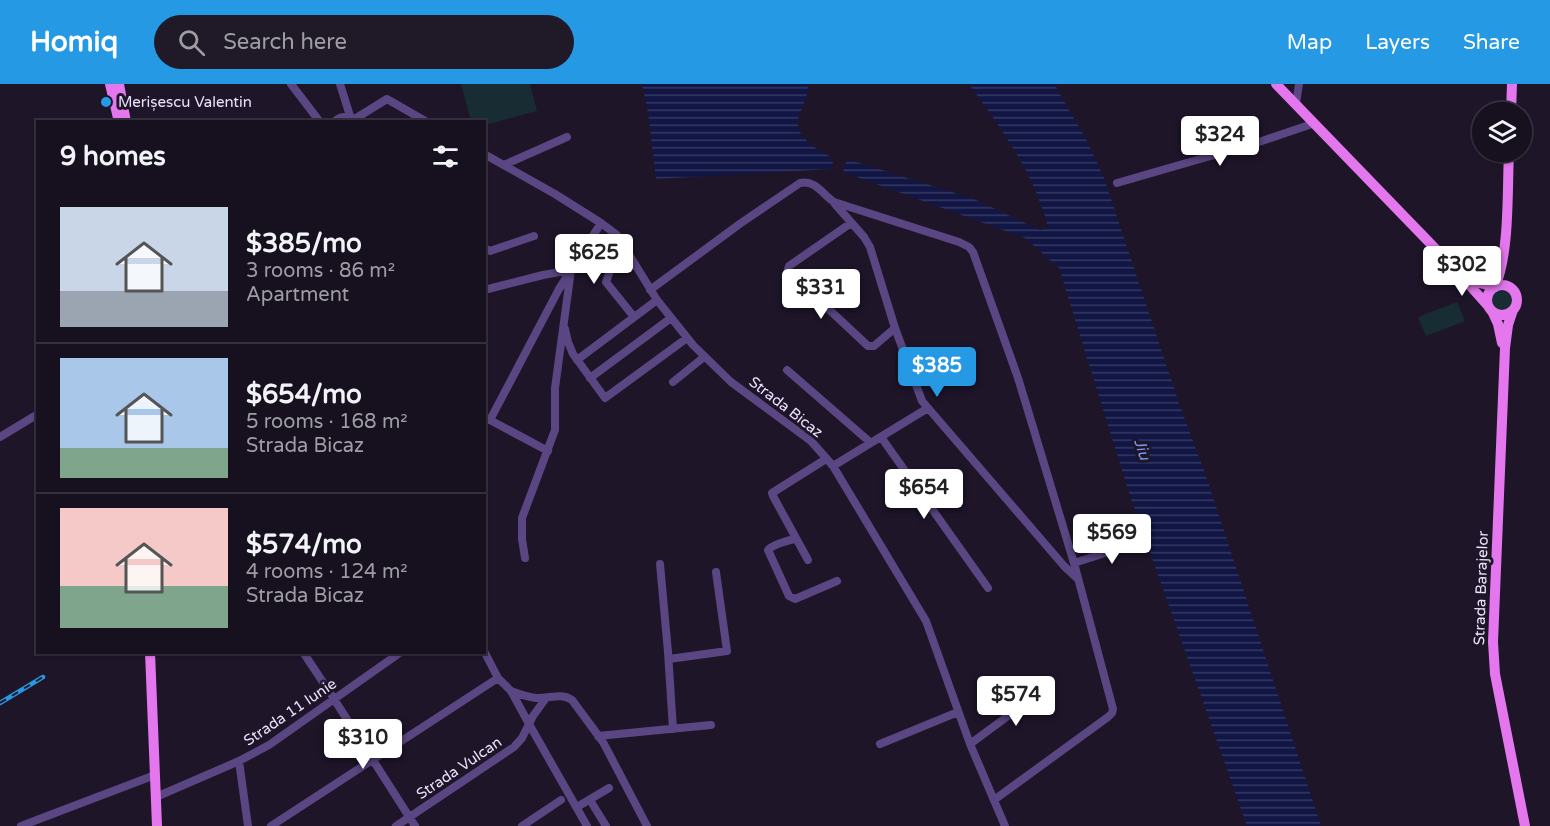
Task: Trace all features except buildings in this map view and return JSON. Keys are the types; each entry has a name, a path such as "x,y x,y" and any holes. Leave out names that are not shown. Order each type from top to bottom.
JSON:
{"main road":[{"path":"110,84 119,120"},
{"path":"119,84 126,120"},
{"name":"Strada Barajelor","path":"1276,84 1457,271 1490,309 1498,324 1505,348"},
{"path":"1511,102 1512,84"},
{"path":"1509,162 1505,247 1500,275 1487,298 1490,309 1500,315 1513,310"},
{"path":"1505,247 1512,289"},
{"name":"Strada Barajelor","path":"1457,271 1476,282 1495,287 1504,285 1512,289 1517,298 1508,325 1505,348 1493,657 1525,826"},
{"path":"150,654 157,826"}],"street":[{"path":"291,84 318,120"},
{"path":"340,84 343,97 354,120"},
{"path":"1296,104 1299,84"},
{"path":"343,97 337,119 354,120 387,99 424,120"},
{"path":"1117,183 1259,142 1314,123"},
{"path":"504,165 567,137"},
{"name":"Strada Bicaz","path":"486,155 601,223 617,235 657,300 704,357 731,382 811,441 833,466 920,610 970,744 1005,826"},
{"path":"650,290 800,183 812,182 834,202 870,247 919,397 1064,566 1078,579"},
{"path":"834,202 959,242 973,252 1018,378 1074,563 1113,709 1112,713 994,800"},
{"path":"548,451 487,420 559,289 601,223"},
{"path":"851,223 789,266 788,269 868,346 874,346 895,328"},
{"path":"486,249 490,251 534,236"},
{"path":"621,241 606,282 634,317"},
{"path":"486,289 572,270"},
{"path":"525,558 522,518 555,430 555,388 572,270"},
{"path":"577,360 657,300"},
{"path":"590,378 671,318"},
{"path":"564,320 570,350 605,398 687,338"},
{"path":"673,382 704,357"},
{"path":"787,370 872,443"},
{"path":"833,466 928,408"},
{"path":"0,435 36,415"},
{"path":"881,437 988,588"},
{"path":"808,561 772,493 826,459"},
{"path":"796,538 773,545 768,550 789,596 795,599 837,581"},
{"path":"1074,563 1142,542"},
{"path":"660,564 673,729"},
{"path":"669,660 727,651 716,572"},
{"path":"304,654 415,826"},
{"name":"Strada 11 Iunie","path":"156,797 239,761 269,745 398,654"},
{"path":"486,654 498,678 512,691 587,826"},
{"path":"271,826 498,678"},
{"path":"970,744 1046,688"},
{"path":"512,691 533,698 558,696 569,698 611,756 647,826"},
{"name":"Strada Vulcan","path":"396,826 514,747 546,698"},
{"path":"880,744 958,712"},
{"path":"598,736 711,725"},
{"path":"239,761 248,826"},
{"path":"21,826 155,775"},
{"path":"577,807 609,788"},
{"path":"522,826 561,800"},
{"path":"590,800 606,826"}],"green space":[{"path":"461,84 530,84 537,111 486,125 486,120 471,120"},
{"path":"1502,289 1512,296 1513,300 1506,310 1502,311 1492,304 1491,300 1498,290"},
{"path":"1457,302 1465,321 1426,336 1418,317"}],"water":[{"path":"642,84 807,84 807,94 799,117 798,128 804,138 830,156 829,160 833,162 831,169 656,179"},
{"name":"Jiu","path":"969,84 1054,84 1086,139 1104,178 1180,406 1205,473 1321,826 1247,826 1130,496 1059,268 1025,238 843,172 847,159 974,199 1040,230 1048,227 1025,169 1005,135"}],"railway":[{"path":"0,703 43,677"}],"place":[{"name":"Merișescu Valentin","path":"106,102"}]}
